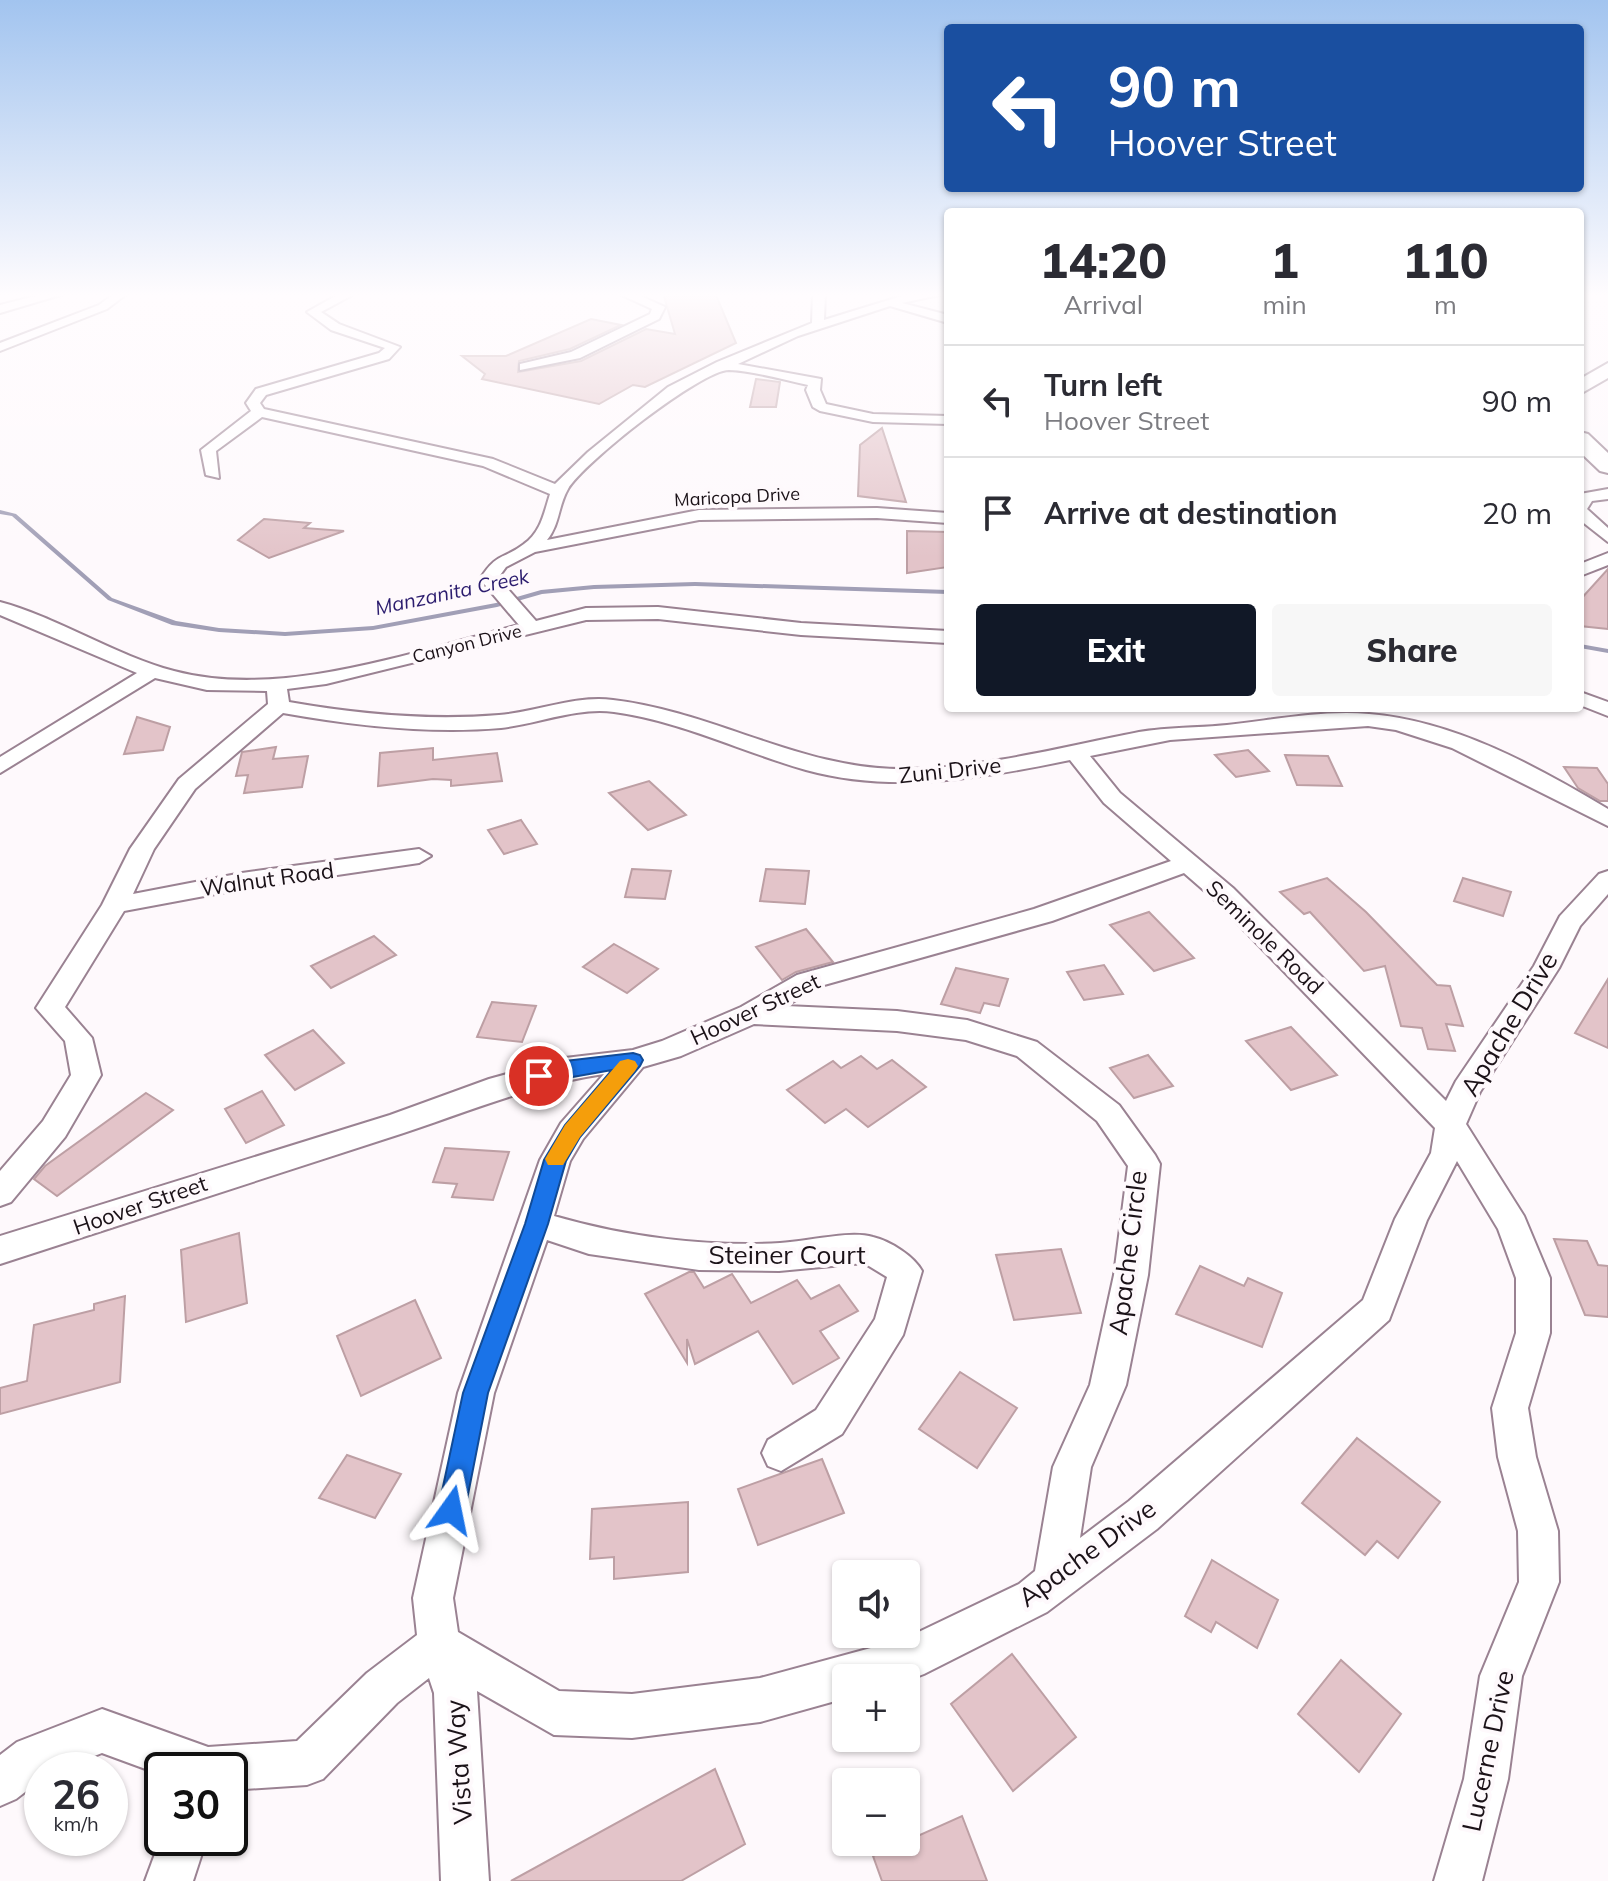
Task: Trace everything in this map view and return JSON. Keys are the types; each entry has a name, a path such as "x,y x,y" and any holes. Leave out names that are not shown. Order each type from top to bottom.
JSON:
{"main road":[{"path":"1584,443 1608,466"}],"street":[{"path":"299,381 261,392 253,403 259,412 488,462 559,492"},
{"path":"532,628 489,579 499,563 530,548 548,528 559,492 593,455 645,411 691,381"},
{"path":"809,381 816,382 813,390 820,407 873,418 944,420"},
{"path":"214,475 208,450 259,412"},
{"path":"1584,501 1586,497 1608,494"},
{"name":"Maricopa Drive","path":"530,548 699,515 877,513 944,518"},
{"path":"1584,514 1608,537"},
{"path":"1584,569 1608,558"},
{"name":"Canyon Drive","path":"0,608 189,681 277,695 326,678 586,614 658,613 801,629 944,637"},
{"path":"0,766 155,670"},
{"path":"0,1193 54,1129 86,1075 78,1038 50,1008 115,905 142,849 187,784 277,695"},
{"name":"Zuni Drive","path":"277,695 360,722 503,721 610,706 673,719 813,766 885,776 970,769 1076,753 1169,734 1228,732 1305,720 1372,720 1474,750 1551,784 1608,819"},
{"path":"1584,700 1608,710"},
{"name":"Seminole Road","path":"1076,753 1112,798 1224,894 1451,1125"},
{"name":"Walnut Road","path":"115,905 242,881 419,856"},
{"name":"Hoover Street","path":"0,1250 400,1123 489,1090 565,1069 633,1060 671,1049 751,1014 807,981 1043,915 1188,863"},
{"name":"Apache Drive","path":"439,1644 554,1713 632,1716 760,1700 909,1659 1033,1598 1154,1506 1377,1309 1411,1219 1446,1153 1451,1125 1466,1089 1546,968 1569,922 1608,879"},
{"name":"Apache Circle","path":"751,1014 897,1021 967,1030 1027,1049 1108,1113 1144,1164 1131,1275 1111,1371 1072,1467 1053,1584"},
{"name":"Vista Way","path":"465,1881 456,1693 439,1644 433,1598 476,1393 536,1224 555,1160 566,1140 633,1060"},
{"name":"Lucerne Drive","path":"1451,1125 1513,1225 1533,1278 1533,1333 1510,1408 1517,1457 1538,1531 1539,1582 1501,1676 1486,1779 1458,1881"},
{"name":"Steiner Court","path":"536,1224 589,1240 699,1256 779,1257 869,1249 905,1271 891,1324 829,1422 781,1453"},
{"path":"248,1767 307,1763 382,1688 439,1644"},
{"path":"0,1783 33,1758 102,1731 161,1752"},
{"path":"169,1881 178,1856"}],"building":[{"path":"490,381 658,381 645,387 633,385 599,404"},
{"path":"756,381 780,382 776,407 750,407"},
{"path":"882,428 906,502 858,496 860,445"},
{"path":"264,519 310,523 304,528 344,531 269,558 238,540"},
{"path":"907,531 944,532 944,568 907,573"},
{"path":"1608,569 1608,629 1584,626 1584,596"},
{"path":"137,717 170,727 163,750 124,754"},
{"path":"276,747 273,759 308,756 302,787 244,793 248,775 236,776 242,752"},
{"path":"433,748 433,760 497,753 502,781 451,786 451,780 433,779 378,786 380,753"},
{"path":"1248,750 1269,771 1236,777 1215,755"},
{"path":"1285,755 1328,756 1342,786 1297,785"},
{"path":"1564,767 1597,768 1608,784 1608,801 1600,801 1578,788"},
{"path":"649,781 686,815 648,830 609,793"},
{"path":"521,820 537,844 504,854 488,830"},
{"path":"632,869 671,871 665,899 625,897"},
{"path":"766,869 809,871 805,904 760,901"},
{"path":"1327,878 1366,912 1437,985 1450,986 1463,1026 1446,1024 1455,1051 1428,1049 1422,1028 1401,1026 1385,966 1364,971 1310,912 1304,914 1280,892"},
{"path":"1463,878 1511,892 1503,916 1454,901"},
{"path":"1149,912 1194,958 1154,971 1110,925"},
{"path":"806,929 833,962 796,972 782,980 756,947"},
{"path":"374,936 396,955 331,988 311,966"},
{"path":"614,944 658,969 627,993 583,967"},
{"path":"1104,965 1123,994 1084,1000 1067,972"},
{"path":"956,968 1008,979 999,1006 984,1003 980,1013 941,1004"},
{"path":"1608,979 1608,1048 1575,1033"},
{"path":"492,1002 536,1006 522,1042 477,1037"},
{"path":"1291,1027 1337,1075 1291,1090 1246,1041"},
{"path":"313,1030 344,1063 295,1090 265,1055"},
{"path":"1148,1055 1173,1086 1134,1098 1110,1068"},
{"path":"861,1056 877,1069 892,1060 926,1087 868,1127 846,1109 825,1123 787,1090 833,1061 841,1068"},
{"path":"262,1091 284,1125 246,1143 225,1109"},
{"path":"146,1093 173,1110 57,1196 34,1179 45,1166"},
{"path":"445,1148 509,1152 493,1200 452,1197 457,1184 433,1182"},
{"path":"239,1233 247,1303 186,1322 181,1250"},
{"path":"1554,1239 1587,1241 1598,1265 1608,1266 1608,1317 1585,1315"},
{"path":"1061,1249 1081,1313 1014,1320 996,1255"},
{"path":"1200,1266 1244,1286 1248,1278 1282,1293 1262,1347 1176,1314"},
{"path":"694,1272 704,1288 732,1274 751,1303 797,1280 811,1299 839,1285 858,1311 820,1331 839,1358 793,1384 758,1331 695,1364 687,1339 687,1363 645,1294"},
{"path":"125,1296 120,1382 0,1414 0,1388 27,1381 34,1325 94,1310 94,1304"},
{"path":"415,1300 441,1358 361,1396 337,1336"},
{"path":"960,1372 1017,1408 977,1468 919,1429"},
{"path":"1357,1438 1440,1502 1398,1558 1377,1541 1365,1555 1302,1503"},
{"path":"347,1455 401,1474 375,1518 319,1498"},
{"path":"822,1459 844,1513 758,1545 738,1489"},
{"path":"688,1502 688,1572 614,1579 614,1557 590,1559 592,1509"},
{"path":"1212,1560 1278,1600 1257,1648 1216,1622 1211,1632 1185,1616"},
{"path":"1012,1654 1076,1737 1013,1791 951,1704"},
{"path":"1341,1660 1401,1714 1359,1772 1298,1714"},
{"path":"715,1769 745,1844 681,1881 511,1881"},
{"path":"962,1816 987,1881 882,1881 873,1856 920,1856 920,1835"}],"waterway":[{"name":"Manzanita Creek","path":"0,512 14,515 110,599 175,623 219,630 285,634 373,628 497,605 541,592 594,587 695,584 944,592"},
{"name":"Manzanita Creek","path":"1584,647 1608,651"}],"slow traffic":[{"path":"556,1159 572,1131 628,1066"}],"route":[{"path":"451,1510 476,1393 536,1224 555,1160 572,1131 633,1060 565,1069 539,1076"}]}
